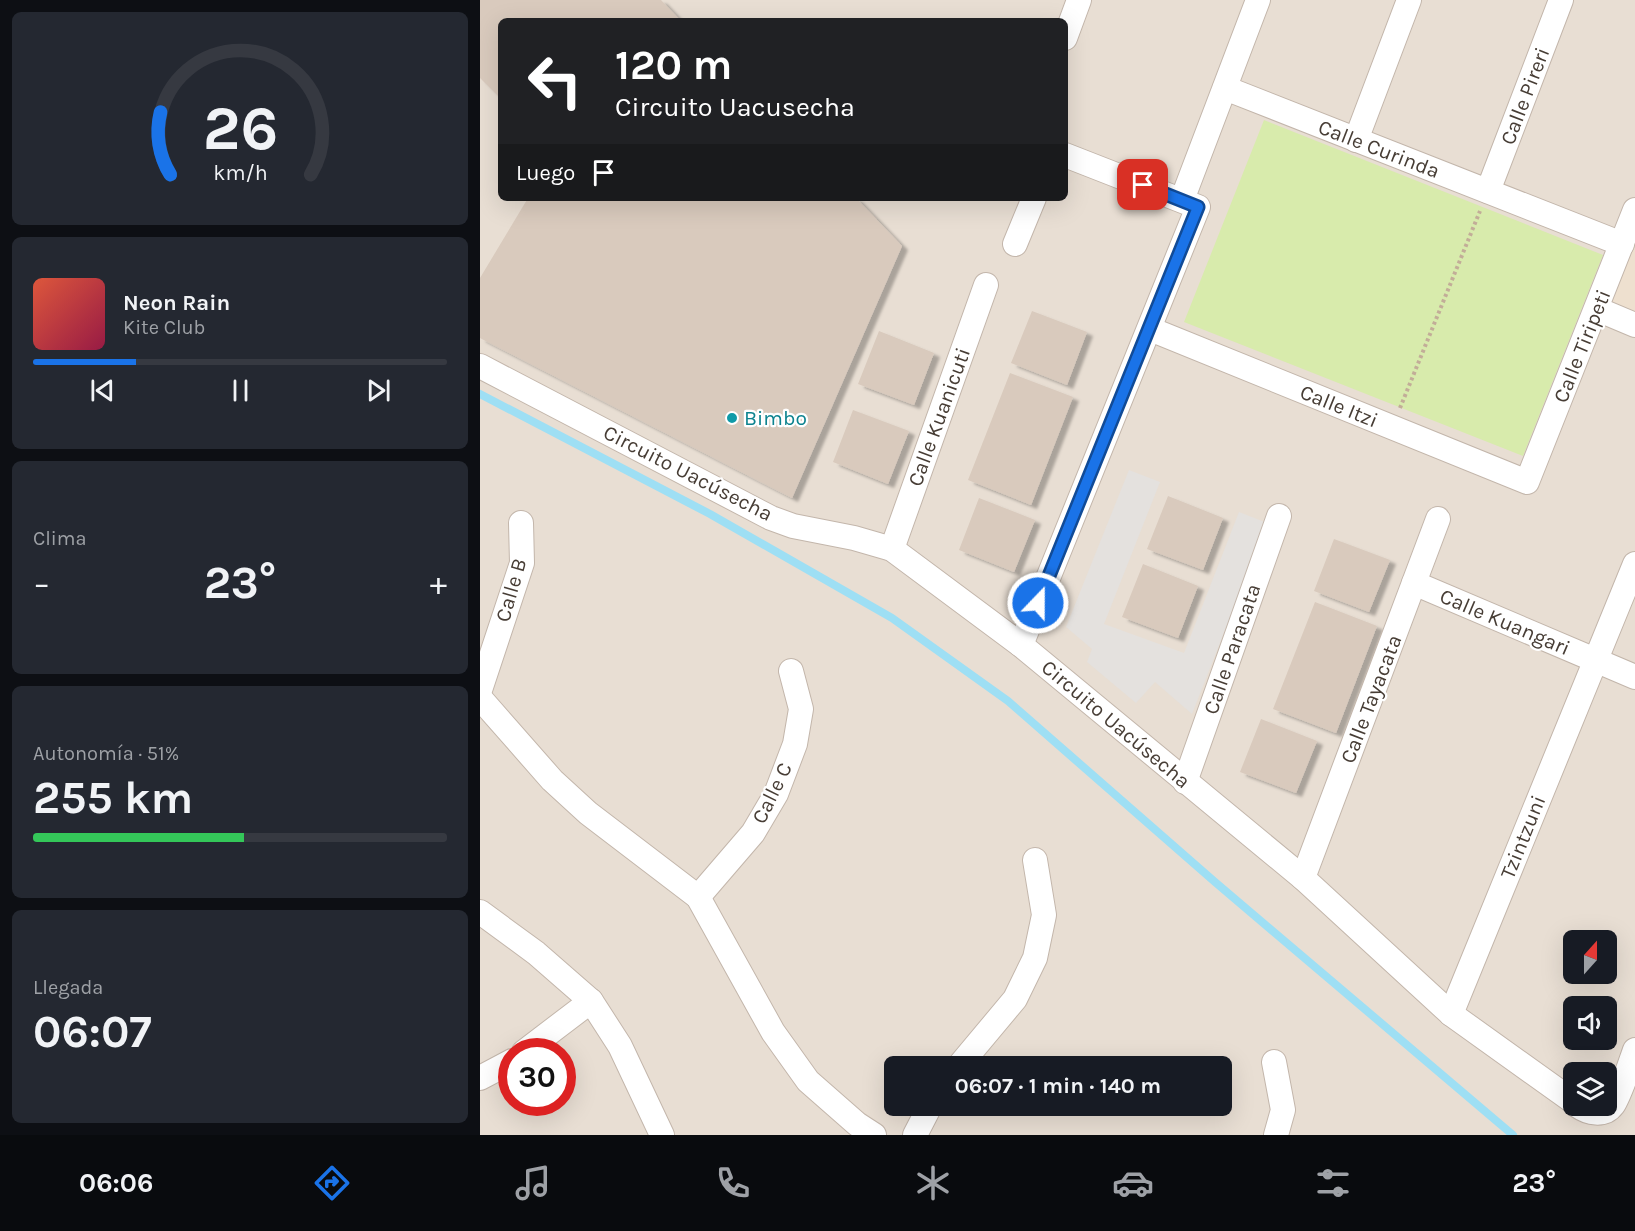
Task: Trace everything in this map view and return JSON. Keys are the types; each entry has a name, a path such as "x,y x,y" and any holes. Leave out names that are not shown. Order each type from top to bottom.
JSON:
{"street":[{"path":"1068,31 1079,0"},
{"path":"1182,200 1258,0"},
{"path":"1356,140 1409,0"},
{"name":"Calle Pireri","path":"1488,191 1562,0"},
{"name":"Calle Curinda","path":"1224,88 1622,244"},
{"path":"1021,645 1198,207 1068,156"},
{"path":"1016,244 1033,201"},
{"name":"Calle Tiripeti","path":"1527,482 1635,210"},
{"name":"Calle Kuanicuti","path":"892,549 986,285"},
{"path":"1597,309 1635,325"},
{"name":"Calle Itzi","path":"1150,329 1527,482"},
{"name":"Circuito Uacúsecha","path":"480,366 771,518 793,526 854,538 892,549 1021,645 1303,878 1451,1014 1563,1094"},
{"name":"Calle Paracata","path":"1185,782 1279,516"},
{"name":"Calle Tayacata","path":"1303,878 1438,519"},
{"name":"Calle B","path":"480,690 522,563 522,523"},
{"name":"Tzintzuni","path":"1451,1014 1635,564"},
{"name":"Calle Kuangari","path":"1414,583 1635,677"},
{"name":"Calle C","path":"698,897 753,833 776,794 795,744 801,709 790,671"},
{"path":"480,698 552,780 588,813 698,897 773,1032 808,1081 857,1124 874,1135"},
{"path":"967,1056 1015,999 1035,958 1044,915 1035,860"},
{"path":"480,912 536,953 591,1001 620,1046 663,1135"},
{"path":"542,1038 591,1001"},
{"path":"1617,1097 1635,1050"},
{"path":"1274,1062 1282,1110 1276,1135"},
{"path":"480,1078 498,1068"},
{"path":"915,1135 925,1116"}],"path":[{"path":"1393,427 1488,191"}],"shaded area":[{"path":"480,0 1635,0 1635,1135 480,1135"},
{"path":"1635,244 1635,312 1611,303"},
{"path":"1129,470 1160,482 1104,624 1184,653 1239,512 1267,523 1192,714 1155,682 1136,703 1087,662 1092,649 1066,627"}],"green space":[{"path":"1264,120 1603,255 1523,456 1184,322"}],"building":[{"path":"480,0 661,0 678,18 498,18 498,96 480,78"},
{"name":"Bimbo","path":"526,201 859,201 902,246 792,498 480,338 480,278"},
{"path":"1032,311 1087,332 1067,385 1011,363"},
{"path":"879,331 934,353 914,405 858,384"},
{"path":"1010,373 1073,397 1031,505 968,480"},
{"path":"853,410 909,431 888,484 833,462"},
{"path":"1168,496 1223,518 1203,570 1147,549"},
{"path":"979,498 1035,520 1014,572 959,550"},
{"path":"1334,539 1390,560 1369,612 1314,591"},
{"path":"1143,564 1198,586 1178,638 1122,617"},
{"path":"1315,602 1377,626 1336,733 1273,709"},
{"path":"1261,719 1317,741 1296,793 1240,772"}],"waterway":[{"path":"480,394 710,514 892,618 1008,701 1215,882 1513,1135"}],"place":[{"name":"Bimbo","path":"732,418"}],"route":[{"path":"1038,603 1198,207 1143,185"}]}
